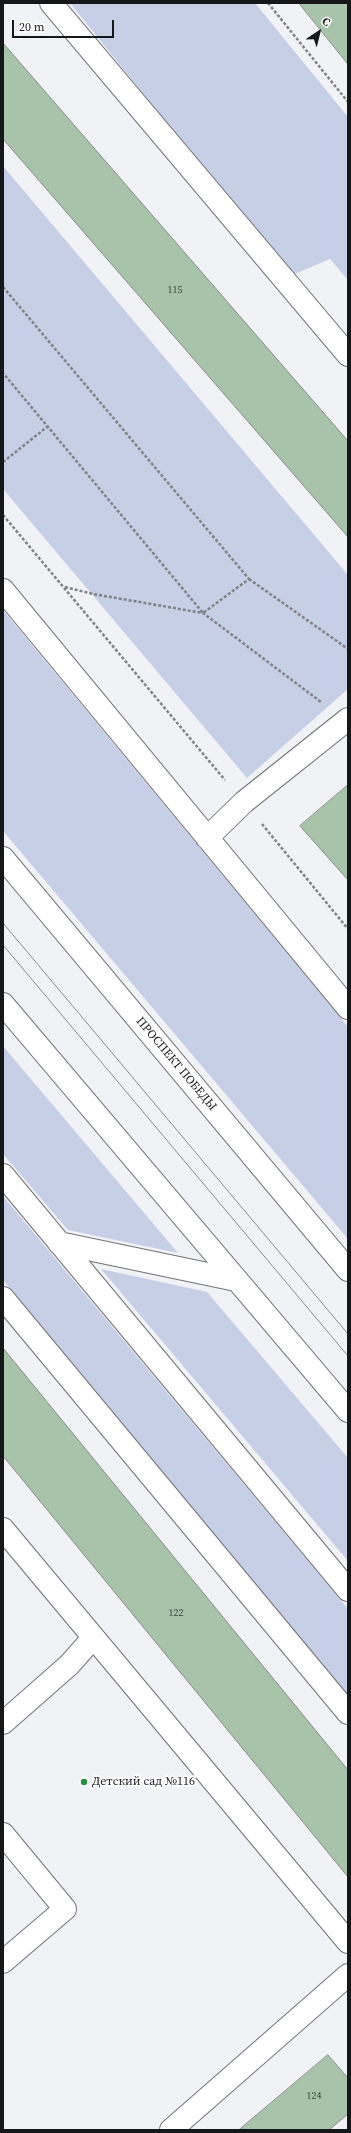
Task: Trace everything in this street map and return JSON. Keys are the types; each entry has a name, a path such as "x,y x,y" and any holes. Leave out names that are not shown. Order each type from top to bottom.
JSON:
{"main road":[{"path":"51,3 348,354"},
{"path":"3,590 348,1008"},
{"path":"207,838 244,802 345,722"},
{"name":"ПРОСПЕКТ ПОБЕДЫ","path":"3,858 348,1270"},
{"path":"3,1004 348,1412"},
{"path":"3,1175 348,1590"},
{"path":"59,1243 236,1280"},
{"path":"3,1298 348,1713"},
{"path":"3,1528 93,1638 348,1942"},
{"path":"3,1723 69,1665 93,1638"},
{"path":"3,1834 65,1910 3,1962"},
{"path":"170,2130 348,1975"}],"path":[{"path":"268,3 348,102"},
{"path":"3,287 250,579 348,649"},
{"path":"3,373 203,613 327,706 345,722"},
{"path":"3,462 47,427"},
{"path":"3,514 244,802 348,929"},
{"path":"64,587 93,594 203,613 250,579"}],"shaded area":[{"path":"70,3 255,3 348,117 348,280 330,259 290,276"},
{"path":"3,166 348,575 348,689 247,778 3,489"},
{"path":"3,610 348,1027 348,1239 3,831"},
{"path":"3,1046 178,1253 68,1230 3,1154"},
{"path":"3,1196 348,1609 348,1697 3,1280"},
{"path":"101,1269 207,1292 348,1458 348,1561"}],"building":[{"path":"299,3 348,3 348,64"},
{"path":"3,43 348,441 348,537 3,139"},
{"path":"348,785 348,880 300,826"},
{"path":"3,1348 348,1770 348,1877 3,1456"},
{"path":"328,2055 348,2078 348,2114 329,2130 239,2130"}],"tram line":[{"path":"3,923 348,1334"},
{"path":"3,945 348,1356"}],"place":[{"name":"Детский сад №116","path":"84,1782"}]}
